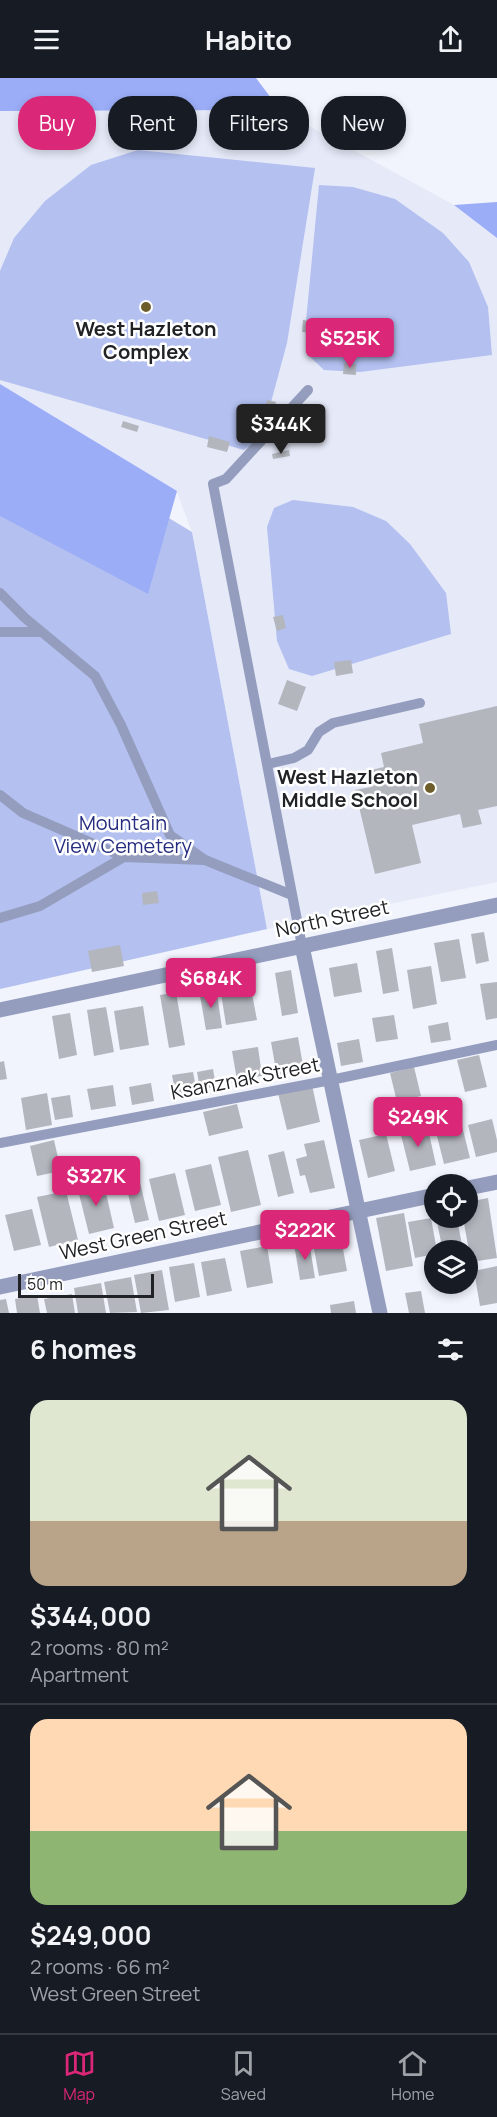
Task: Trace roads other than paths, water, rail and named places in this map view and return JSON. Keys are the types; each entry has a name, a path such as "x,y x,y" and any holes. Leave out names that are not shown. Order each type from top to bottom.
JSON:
{"street":[{"name":"North Street","path":"0,1010 497,905"},
{"path":"302,946 380,1313"},
{"path":"478,1186 497,1182"},
{"name":"West Green Street","path":"0,1287 424,1197"}],"lane":[{"path":"302,946 213,484 226,479 308,390"},
{"path":"0,593 95,676 121,725 170,836 205,860 292,896"},
{"path":"0,632 42,632"},
{"path":"268,764 294,758 308,750 319,732 333,723 420,703"},
{"path":"0,795 23,813 124,857 205,860"},
{"path":"0,918 40,906 124,857"},
{"name":"Ksanznak Street","path":"0,1143 331,1080 497,1045"}],"place":[{"name":"West Hazleton Complex","path":"146,307"},
{"name":"West Hazleton Middle School","path":"430,788"}],"park label":[{"name":"Mountain View Cemetery","path":"123,834"}]}
